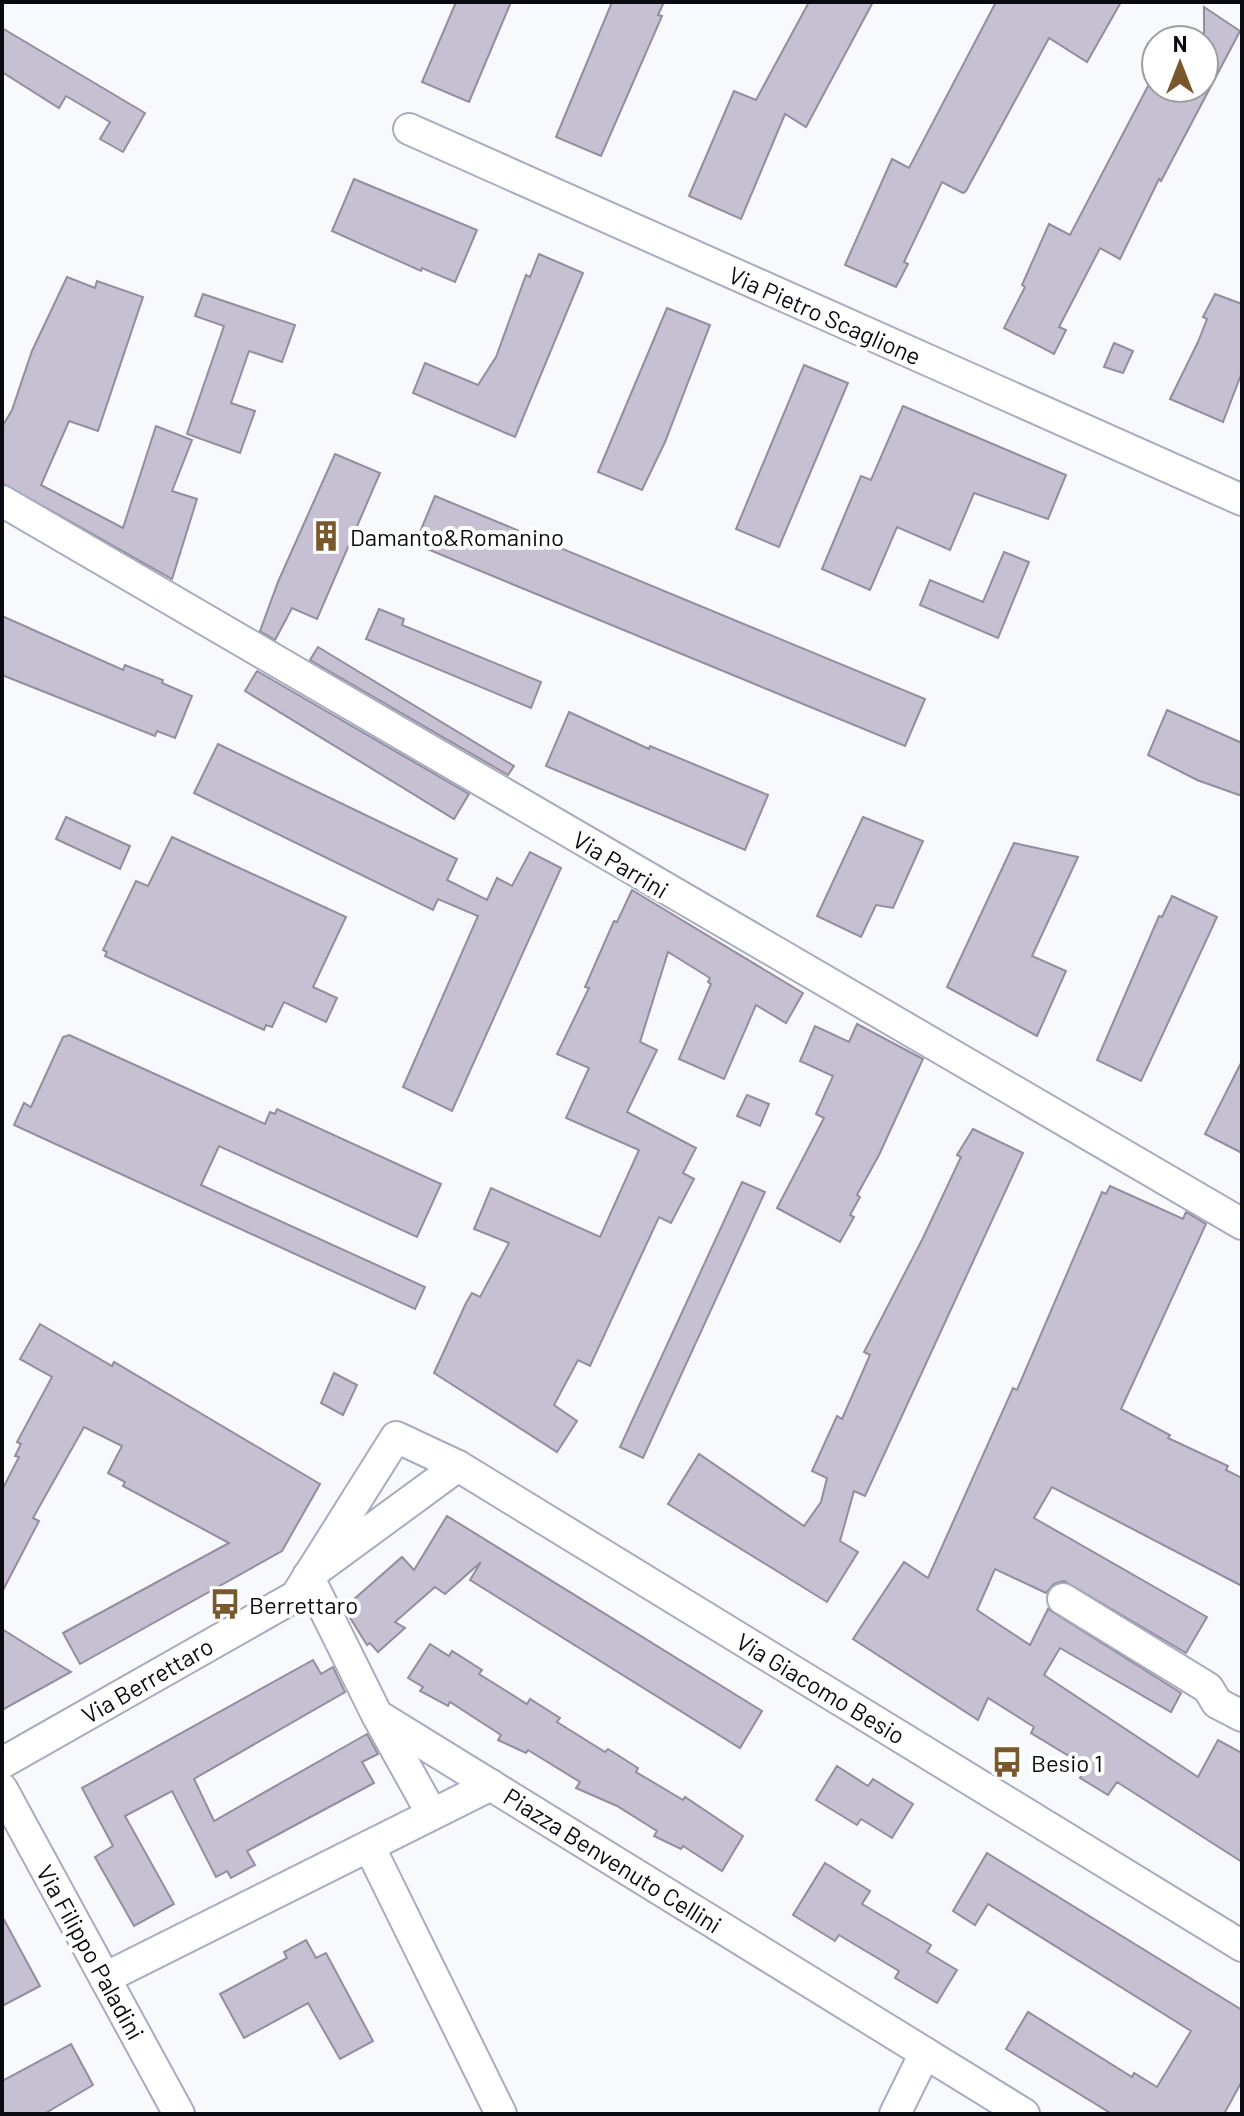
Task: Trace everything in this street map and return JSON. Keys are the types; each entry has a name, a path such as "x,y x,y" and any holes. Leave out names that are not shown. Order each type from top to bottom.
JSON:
{"street":[{"name":"Via Pietro Scaglione","path":"409,129 1242,500"},
{"name":"Via Parrini","path":"2,501 1242,1224"},
{"name":"Via Giacomo Besio","path":"396,1437 458,1466 1242,1946"},
{"name":"Via Berrettaro","path":"2,1763 296,1596 396,1437"},
{"path":"432,1814 377,1715 308,1576 458,1466"},
{"path":"1063,1599 1208,1688 1217,1703 1242,1716"},
{"path":"377,1715 491,1785"},
{"name":"Piazza Benvenuto Cellini","path":"105,1978 491,1785 1024,2114"},
{"name":"Via Filippo Paladini","path":"2,1789 179,2114"},
{"path":"369,1846 501,2114"},
{"path":"895,2114 925,2053"}],"building":[{"path":"456,2 511,2 469,102 422,82"},
{"path":"612,2 664,2 658,15 662,16 601,156 556,137"},
{"path":"809,2 873,2 806,127 785,114 741,219 689,196 734,91 756,100"},
{"path":"996,2 1121,2 1087,62 1049,38 966,191 963,193 942,182 904,262 908,264 896,287 845,265 892,159 909,168"},
{"path":"1204,7 1240,31 1220,69 1220,24 1204,24"},
{"path":"2,28 145,113 123,152 100,139 110,122 66,96 59,108 2,72"},
{"path":"1140,101 1140,104 1202,104 1161,181 1159,179 1120,259 1100,248 1059,327 1066,330 1054,354 1004,328 1025,287 1022,285 1049,224 1070,235"},
{"path":"354,179 477,230 455,282 422,268 421,271 332,231"},
{"path":"539,254 583,273 515,437 413,393 425,363 478,385 496,357 526,275 530,277"},
{"path":"67,277 95,288 97,281 143,297 98,431 69,421 41,485 123,528 156,426 192,440 172,491 197,499 172,579 2,483 2,427 12,410 32,351"},
{"path":"203,294 295,325 282,362 249,351 231,403 255,411 240,453 187,434 224,326 195,316"},
{"path":"1215,294 1242,304 1242,372 1223,422 1170,399 1198,342 1207,319 1203,317"},
{"path":"667,308 710,325 665,442 642,490 598,472"},
{"path":"1114,343 1133,351 1123,373 1104,367"},
{"path":"804,365 848,383 779,547 736,529"},
{"path":"903,406 1066,475 1048,519 974,493 950,550 897,527 870,590 822,569 861,476 871,480"},
{"name":"Damanto&Romanino","path":"335,454 380,473 317,619 292,608 275,640 260,631 278,582"},
{"path":"435,496 925,699 905,746 415,544"},
{"path":"1004,552 1029,562 998,638 920,605 930,580 983,602"},
{"path":"379,609 404,619 402,625 541,682 531,708 366,639"},
{"path":"2,616 123,670 125,665 163,680 162,683 192,696 175,738 157,731 155,736 2,675"},
{"path":"318,647 514,766 508,775 310,660"},
{"path":"257,671 469,794 454,819 245,691"},
{"path":"1167,710 1242,743 1242,796 1197,780 1148,755"},
{"path":"569,712 649,749 650,746 768,795 745,850 546,766"},
{"path":"218,744 457,859 447,880 487,900 497,878 512,886 530,852 561,868 452,1111 403,1087 478,916 438,899 433,910 194,793"},
{"path":"66,817 130,846 120,869 56,839"},
{"path":"863,817 923,841 893,908 876,905 861,937 817,916"},
{"path":"172,837 346,917 313,987 337,998 326,1022 284,1002 272,1027 266,1025 264,1030 105,956 107,952 103,950 136,881 148,886"},
{"path":"1014,843 1078,857 1032,956 1066,971 1037,1036 947,987"},
{"path":"632,890 803,993 786,1023 756,1005 724,1079 679,1059 711,984 708,982 710,978 668,952 640,1042 657,1050 627,1112 696,1148 683,1173 694,1179 671,1223 659,1217 590,1366 578,1360 554,1405 577,1421 557,1452 434,1373 466,1303 472,1293 480,1297 509,1243 474,1229 491,1188 600,1237 639,1150 566,1118 589,1068 557,1054 589,988 585,987 614,921 617,922"},
{"path":"1172,896 1217,917 1141,1081 1097,1060 1159,916 1162,917"},
{"path":"857,1024 923,1059 857,1195 860,1197 850,1215 854,1217 840,1242 777,1208 824,1118 816,1114 833,1076 800,1061 815,1026 849,1042"},
{"path":"69,1035 265,1124 270,1112 275,1114 277,1109 441,1184 417,1237 219,1146 201,1185 425,1287 415,1309 14,1125 24,1103 31,1107 63,1037"},
{"path":"1242,1061 1242,1153 1205,1134"},
{"path":"747,1095 769,1104 760,1126 737,1116"},
{"path":"973,1129 1023,1153 865,1496 854,1491 840,1541 858,1552 827,1602 668,1504 699,1454 804,1526 821,1502 827,1478 812,1471 837,1416 842,1419 870,1355 864,1352 923,1238 961,1157 957,1155"},
{"path":"742,1182 765,1192 643,1458 620,1447"},
{"path":"1110,1186 1183,1219 1186,1212 1206,1224 1121,1409 1170,1435 1168,1438 1228,1466 1226,1470 1242,1478 1242,1586 1052,1487 1034,1518 1207,1617 1186,1653 1064,1581 1054,1584 1046,1593 995,1569 977,1610 1030,1645 1048,1609 1181,1693 1171,1712 1060,1648 1044,1675 1198,1777 1218,1740 1242,1753 1242,1862 1117,1782 1108,1795 1080,1778 1087,1767 1031,1733 1034,1727 988,1698 978,1720 853,1639 904,1562 928,1578 1013,1388 1017,1390 1102,1192 1106,1194"},
{"path":"40,1324 112,1366 114,1362 320,1484 282,1551 80,1664 63,1633 229,1543 123,1486 125,1482 108,1473 122,1446 84,1427 33,1518 39,1521 2,1592 2,1490 19,1457 15,1456 21,1444 17,1442 52,1377 20,1359"},
{"path":"334,1373 357,1385 343,1415 321,1403"},
{"path":"447,1516 762,1711 740,1748 470,1580 481,1562 445,1594 435,1587 395,1622 405,1628 378,1652 370,1643 367,1645 344,1608 402,1557 414,1570"},
{"path":"2,1629 53,1661 71,1672 2,1710"},
{"path":"430,1644 449,1656 452,1651 482,1670 479,1674 527,1704 530,1699 560,1718 557,1722 605,1752 608,1749 638,1768 636,1772 683,1800 685,1797 743,1836 722,1871 683,1846 681,1849 654,1836 657,1831 617,1806 576,1788 580,1782 528,1750 526,1753 498,1740 501,1735 450,1702 448,1706 420,1691 423,1687 408,1678"},
{"path":"313,1660 321,1674 333,1667 345,1692 194,1779 214,1821 367,1734 378,1754 362,1762 374,1783 247,1851 255,1865 231,1878 227,1871 216,1877 172,1791 125,1816 174,1904 134,1926 95,1857 113,1846 82,1788"},
{"path":"837,1766 868,1786 873,1779 913,1804 892,1838 861,1819 857,1825 816,1800"},
{"path":"987,1853 1242,2010 1242,2081 1224,2114 1112,2114 1006,2049 1028,2012 1132,2077 1134,2073 1157,2087 1191,2031 988,1904 975,1925 953,1911"},
{"path":"825,1863 870,1891 862,1904 931,1945 927,1952 957,1970 937,2003 895,1978 899,1971 839,1935 835,1941 793,1915"},
{"path":"2,1916 40,1986 2,2006"},
{"path":"306,1940 316,1958 326,1953 373,2041 340,2059 308,2003 244,2038 220,1994 287,1958 284,1952"},
{"path":"71,2044 93,2085 44,2114 2,2114 2,2081"}],"place":[{"name":"Damanto&Romanino","path":"326,536"},
{"name":"Berrettaro","path":"225,1604"},
{"name":"Besio 1","path":"1007,1762"}]}
